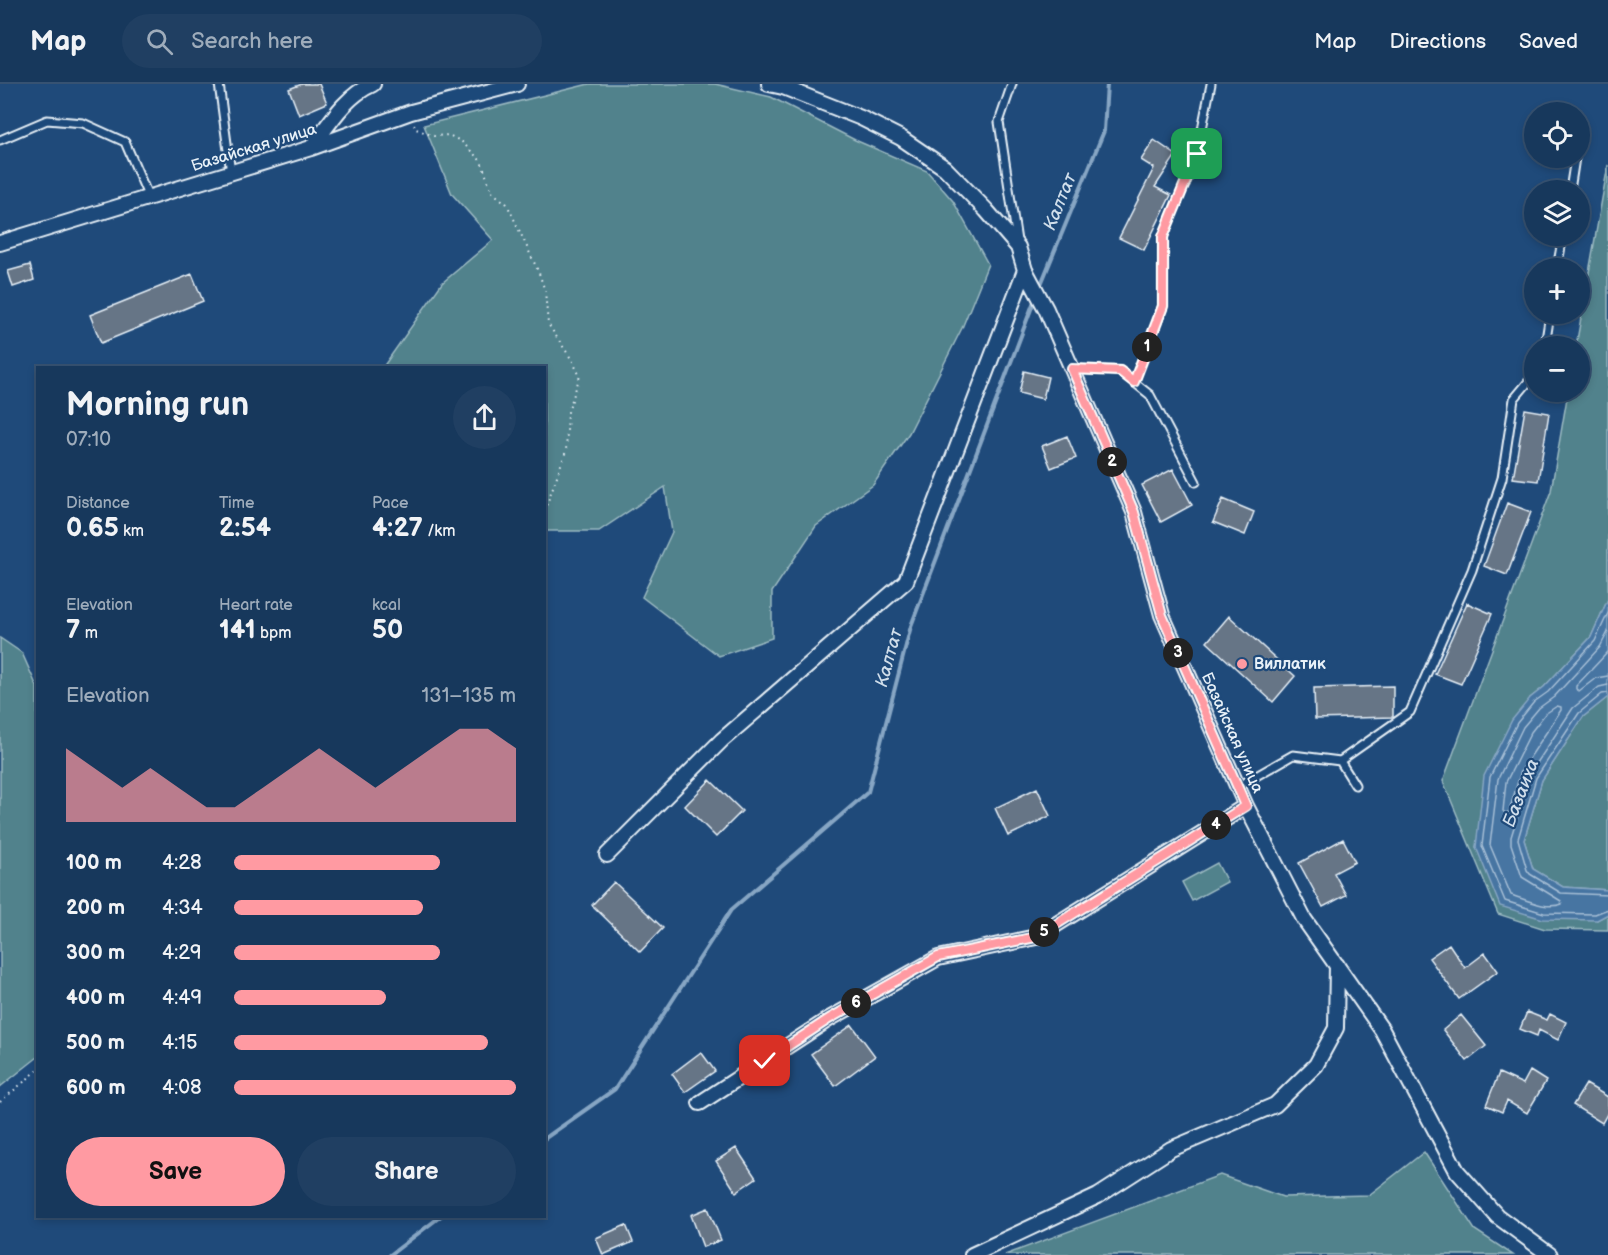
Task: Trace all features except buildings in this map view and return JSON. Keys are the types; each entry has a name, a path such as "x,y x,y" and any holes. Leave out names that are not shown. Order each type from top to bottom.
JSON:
{"street":[{"path":"310,148 346,101 361,89 374,84"},
{"name":"Базайская улица","path":"0,243 310,148 411,112 517,84"},
{"name":"Базайская улица","path":"769,84 861,118 901,138 945,168 1018,247 1134,512 1162,615 1246,806 1304,919 1382,1030 1457,1171 1497,1216 1550,1255"},
{"path":"607,855 722,740 906,581 1028,273"},
{"path":"700,1103 829,1019 938,957 1036,937 1246,806"},
{"path":"972,1255 1098,1196 1172,1149 1275,1105 1316,1065 1336,1028 1337,965"}],"lane":[{"path":"219,84 231,173"},
{"path":"1012,84 999,122 1018,247"},
{"path":"1134,382 1163,306 1163,237 1197,154 1211,84"},
{"path":"0,140 47,120 82,123 124,142 149,198"},
{"path":"1072,369 1120,371 1150,395 1196,482"},
{"path":"1238,787 1293,756 1340,761 1410,712 1472,570 1502,478 1514,399 1524,387"},
{"path":"1340,761 1355,785"}],"path":[{"path":"411,112 416,129 434,136 449,135 462,142 481,161 492,192 507,204 539,273 545,291 548,324 580,376 568,412 566,451 546,506"},
{"path":"0,1102 36,1072"}],"green space":[{"path":"589,84 715,84 771,97 855,140 927,171 953,201 988,264 962,328 909,433 873,485 816,526 772,592 772,638 719,656 642,597 672,532 665,487 599,531 546,531 546,366 384,366 442,283 493,240 452,194 424,125"},
{"path":"1608,165 1608,599 1591,637 1544,687 1530,698 1476,847 1597,920 1608,914 1608,930 1545,929 1498,914 1443,781 1551,491 1566,402 1590,402 1590,336 1578,336 1580,324 1590,324 1590,267"},
{"path":"0,638 22,653 36,685 36,1059 0,1087"},
{"path":"1608,697 1608,890 1563,887 1533,869 1524,840 1542,780 1583,717"},
{"path":"1217,863 1227,882 1192,901 1182,882"},
{"path":"1424,1152 1475,1230 1513,1255 1005,1255 1220,1175 1283,1197 1369,1195"}],"water":[{"name":"Базаиха","path":"1608,599 1608,697 1583,717 1542,780 1524,840 1533,869 1563,887 1608,890 1608,914 1597,920 1543,919 1500,906 1476,847 1484,776 1512,720 1530,698 1544,687 1591,637"}],"waterway":[{"name":"Калтат","path":"1039,289 1104,131 1107,84"},
{"name":"Калтат","path":"546,1138 615,1089 731,910 868,792 911,626 1036,296"},
{"name":"Калтат","path":"390,1255 438,1218"}],"place":[{"name":"Виллатик","path":"1242,664"}],"route":[{"path":"765,1061 829,1019 938,957 1036,937 1246,806 1162,615 1134,512 1072,369 1120,371 1134,382 1163,306 1163,237 1197,154"}]}
